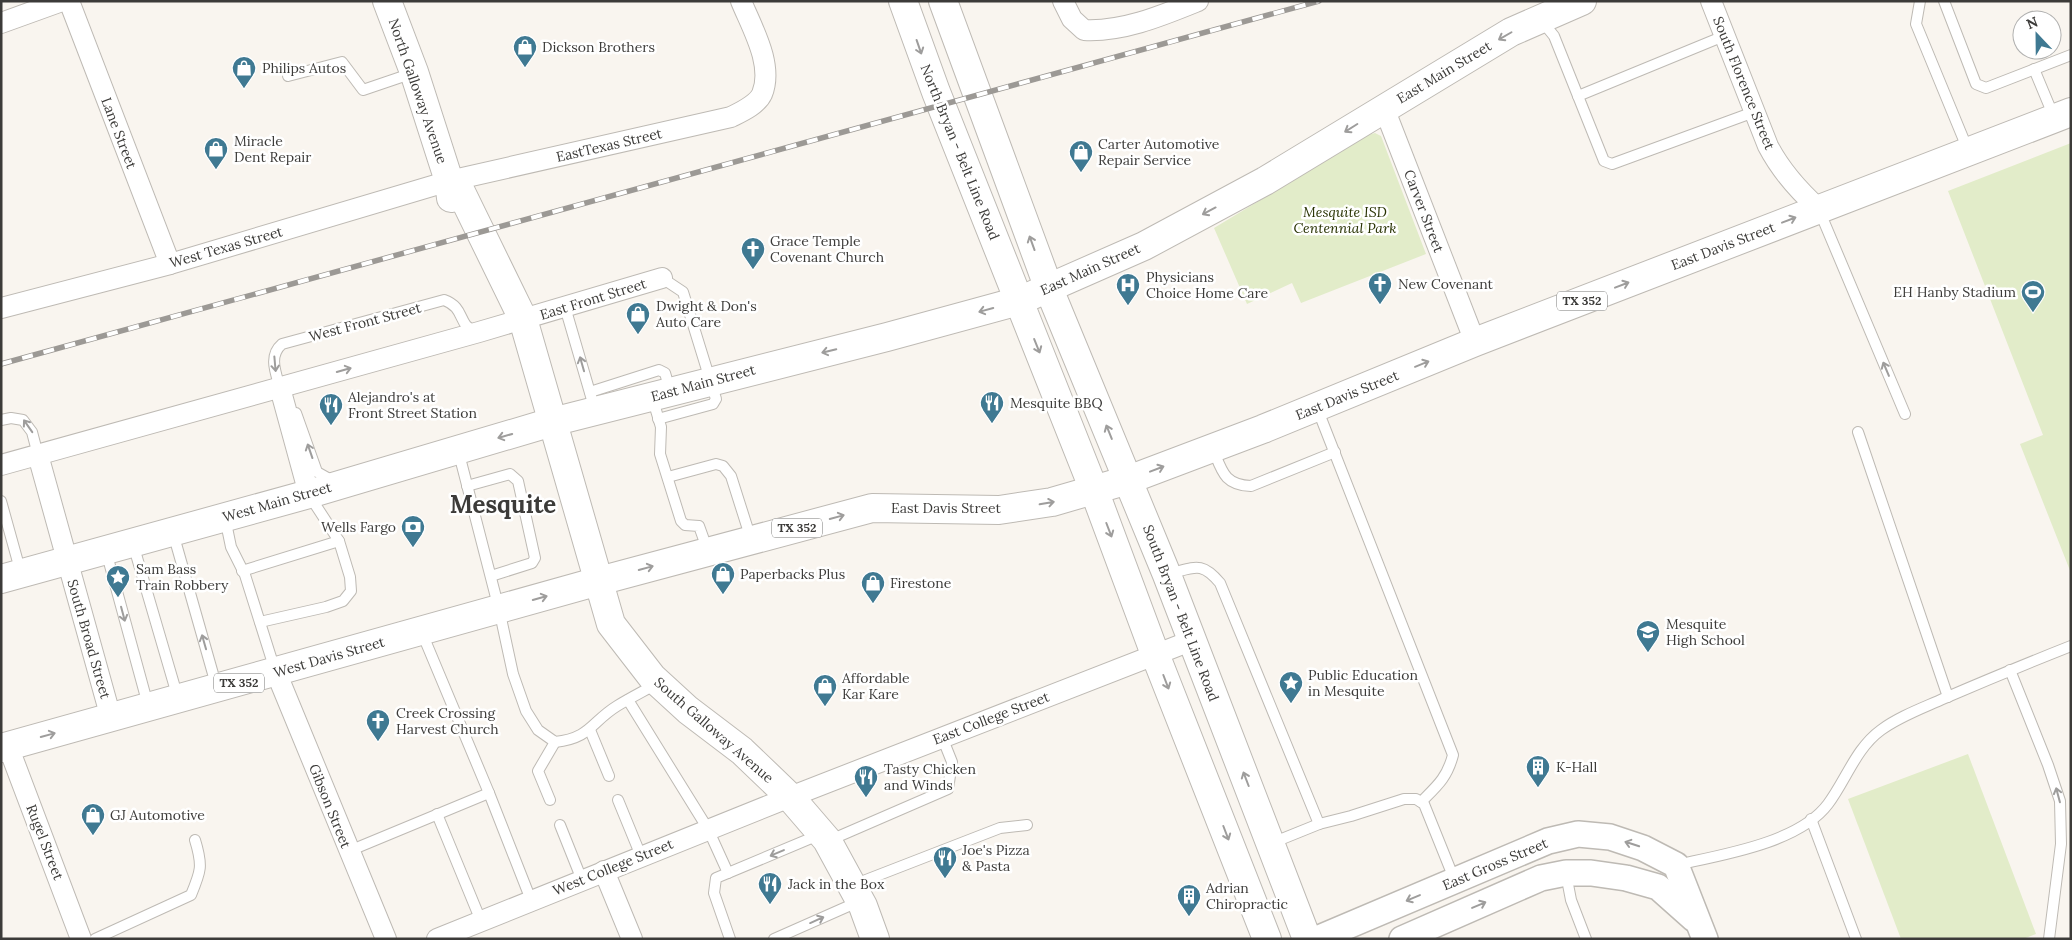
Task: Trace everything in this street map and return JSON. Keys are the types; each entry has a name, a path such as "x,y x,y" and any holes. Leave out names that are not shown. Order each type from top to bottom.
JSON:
{"main road":[{"name":"North Galloway Avenue","path":"387,1 414,72 450,181 460,190 523,319 552,422"},
{"name":"North Bryan - Belt Line Road","path":"903,1 936,92 1019,301"},
{"path":"943,1 1049,289"},
{"name":"East Main Street","path":"552,422 593,401 660,402 712,381 887,337 1019,301 1049,289 1144,246 1265,181 1511,32 1582,1"},
{"name":"East Davis Street","path":"599,580 872,508 999,510 1052,502 1128,480 1317,407 1475,342 2062,115"},
{"name":"South Bryan - Belt Line Road","path":"1049,289 1167,575 1307,939"},
{"path":"1019,301 1267,939"},
{"name":"West Main Street","path":"11,577 309,494 552,422"},
{"name":"South Galloway Avenue","path":"552,422 599,580 610,624 659,683 688,710 742,751 790,796 825,838 856,893 876,939"},
{"name":"West Davis Street","path":"5,747 599,580"}],"street":[{"path":"1,23 62,1"},
{"name":"Lane Street","path":"69,1 170,264"},
{"name":"EastTexas Street","path":"450,181 731,117 748,108 761,95 765,76 763,56 742,1"},
{"path":"1064,1 1072,19 1084,30 1103,31 1130,26 1198,1"},
{"name":"South Florence Street","path":"1710,1 1768,146 1778,166 1801,193 1819,209"},
{"name":"Carver Street","path":"1384,108 1475,342"},
{"name":"West Texas Street","path":"1,308 170,264 450,181"},
{"name":"East Front Street","path":"523,319 662,278"},
{"path":"1,466 523,319"},
{"path":"284,387 309,494"},
{"name":"South Broad Street","path":"38,455 111,718"},
{"name":"East College Street","path":"790,796 1192,640"},
{"name":"Gibson Street","path":"276,672 386,939"},
{"name":"Rugel Street","path":"5,747 81,939"},
{"name":"West College Street","path":"437,939 790,796"},
{"name":"East Gross Street","path":"1317,939 1548,841 1578,834 1610,837 1643,848 1676,866"},
{"path":"1676,866 1702,932"},
{"path":"604,871 632,939"},
{"path":"1402,939 1541,878 1566,873 1591,873 1626,878 1658,887 1702,932"}],"lane":[{"path":"1920,1 1916,24 1969,151"},
{"path":"1944,1 1976,84 1986,88 2071,55"},
{"path":"1541,19 1554,36 1604,161 1612,164 1754,112"},
{"path":"1578,96 1724,36"},
{"path":"288,76 342,62 363,90 414,72"},
{"path":"2034,69 2062,115"},
{"path":"1819,209 1905,414"},
{"path":"662,278 683,292 712,381"},
{"name":"West Front Street","path":"341,484 318,472 273,362 274,355 282,344 444,300 456,306 465,326 479,332"},
{"path":"565,307 593,401"},
{"path":"660,402 660,454 681,521 685,525 700,526 708,551"},
{"path":"1317,407 1453,755 1450,769 1442,782 1421,802"},
{"path":"1,420 11,418 23,420 32,432 38,455"},
{"path":"1858,432 1948,697"},
{"path":"1213,448 1220,468 1229,481 1238,486 1250,486 1335,452"},
{"path":"458,449 499,609 512,674 526,711 538,730 555,742 571,740 590,730 615,707 659,683"},
{"path":"668,478 716,464 724,466 731,476 752,540"},
{"path":"467,486 510,474 518,481 535,558 532,564 491,576"},
{"path":"260,622 326,607 343,601 351,591 350,577 339,541 309,494"},
{"path":"1,501 11,577"},
{"path":"224,517 231,548 242,570 276,672"},
{"path":"173,531 217,688"},
{"path":"242,570 339,541"},
{"path":"133,542 179,699"},
{"path":"106,550 149,707"},
{"path":"1167,575 1199,566 1210,571 1220,583 1319,824"},
{"path":"421,631 489,793 531,900"},
{"path":"1676,866 1762,845 1792,831 1820,813 1862,751 1879,731 1904,716 2071,646"},
{"path":"2010,670 2048,764 2060,801 2061,844 2050,939"},
{"path":"628,700 708,829 728,873"},
{"path":"590,730 609,776"},
{"path":"730,939 714,893 716,878 825,838 948,789 952,762 942,737"},
{"path":"550,800 538,771 555,742"},
{"path":"349,851 489,793"},
{"path":"1270,843 1319,824 1404,799 1416,799 1424,804 1455,880"},
{"path":"618,800 641,856"},
{"path":"437,814 481,921"},
{"path":"1811,819 1856,939"},
{"path":"560,825 582,880"},
{"path":"774,939 856,893 1000,828 1027,825"},
{"path":"95,939 191,895 201,872 200,855 194,840"},
{"path":"1566,873 1571,900 1586,939"}],"green space":[{"name":"Mesquite ISD Centennial Park","path":"1375,133 1381,136 1426,254 1301,303 1292,283 1247,304 1214,228 1368,135"},
{"name":"EH Hanby Stadium","path":"2071,143 2071,573 2020,444 2043,435 1948,191"},
{"path":"1968,754 2036,934 2023,939 1901,939 1848,799"}],"railway":[{"path":"1,364 1319,1"}],"place":[{"name":"Dickson Brothers","path":"525,68"},
{"name":"Philips Autos","path":"244,89"},
{"name":"Miracle Dent Repair","path":"216,170"},
{"name":"Carter Automotive Repair Service","path":"1081,173"},
{"name":"Grace Temple Covenant Church","path":"753,270"},
{"name":"New Covenant","path":"1380,305"},
{"name":"Physicians Choice Home Care","path":"1128,306"},
{"name":"EH Hanby Stadium","path":"2033,313"},
{"name":"Dwight & Don's Auto Care","path":"638,335"},
{"name":"Mesquite BBQ","path":"992,424"},
{"name":"Alejandro's at Front Street Station","path":"331,426"},
{"name":"Wells Fargo","path":"413,548"},
{"name":"Paperbacks Plus","path":"723,595"},
{"name":"Sam Bass Train Robbery","path":"118,598"},
{"name":"Firestone","path":"873,604"},
{"name":"Mesquite High School","path":"1648,653"},
{"name":"Public Education in Mesquite","path":"1291,704"},
{"name":"Affordable Kar Kare","path":"825,707"},
{"name":"Creek Crossing Harvest Church","path":"378,742"},
{"name":"K-Hall","path":"1538,788"},
{"name":"Tasty Chicken and Winds","path":"866,798"},
{"name":"GJ Automotive","path":"93,836"},
{"name":"Joe's Pizza & Pasta","path":"945,879"},
{"name":"Jack in the Box","path":"770,905"},
{"name":"Adrian Chiropractic","path":"1189,917"}],"district":[{"name":"Mesquite","path":"503,505"}]}
